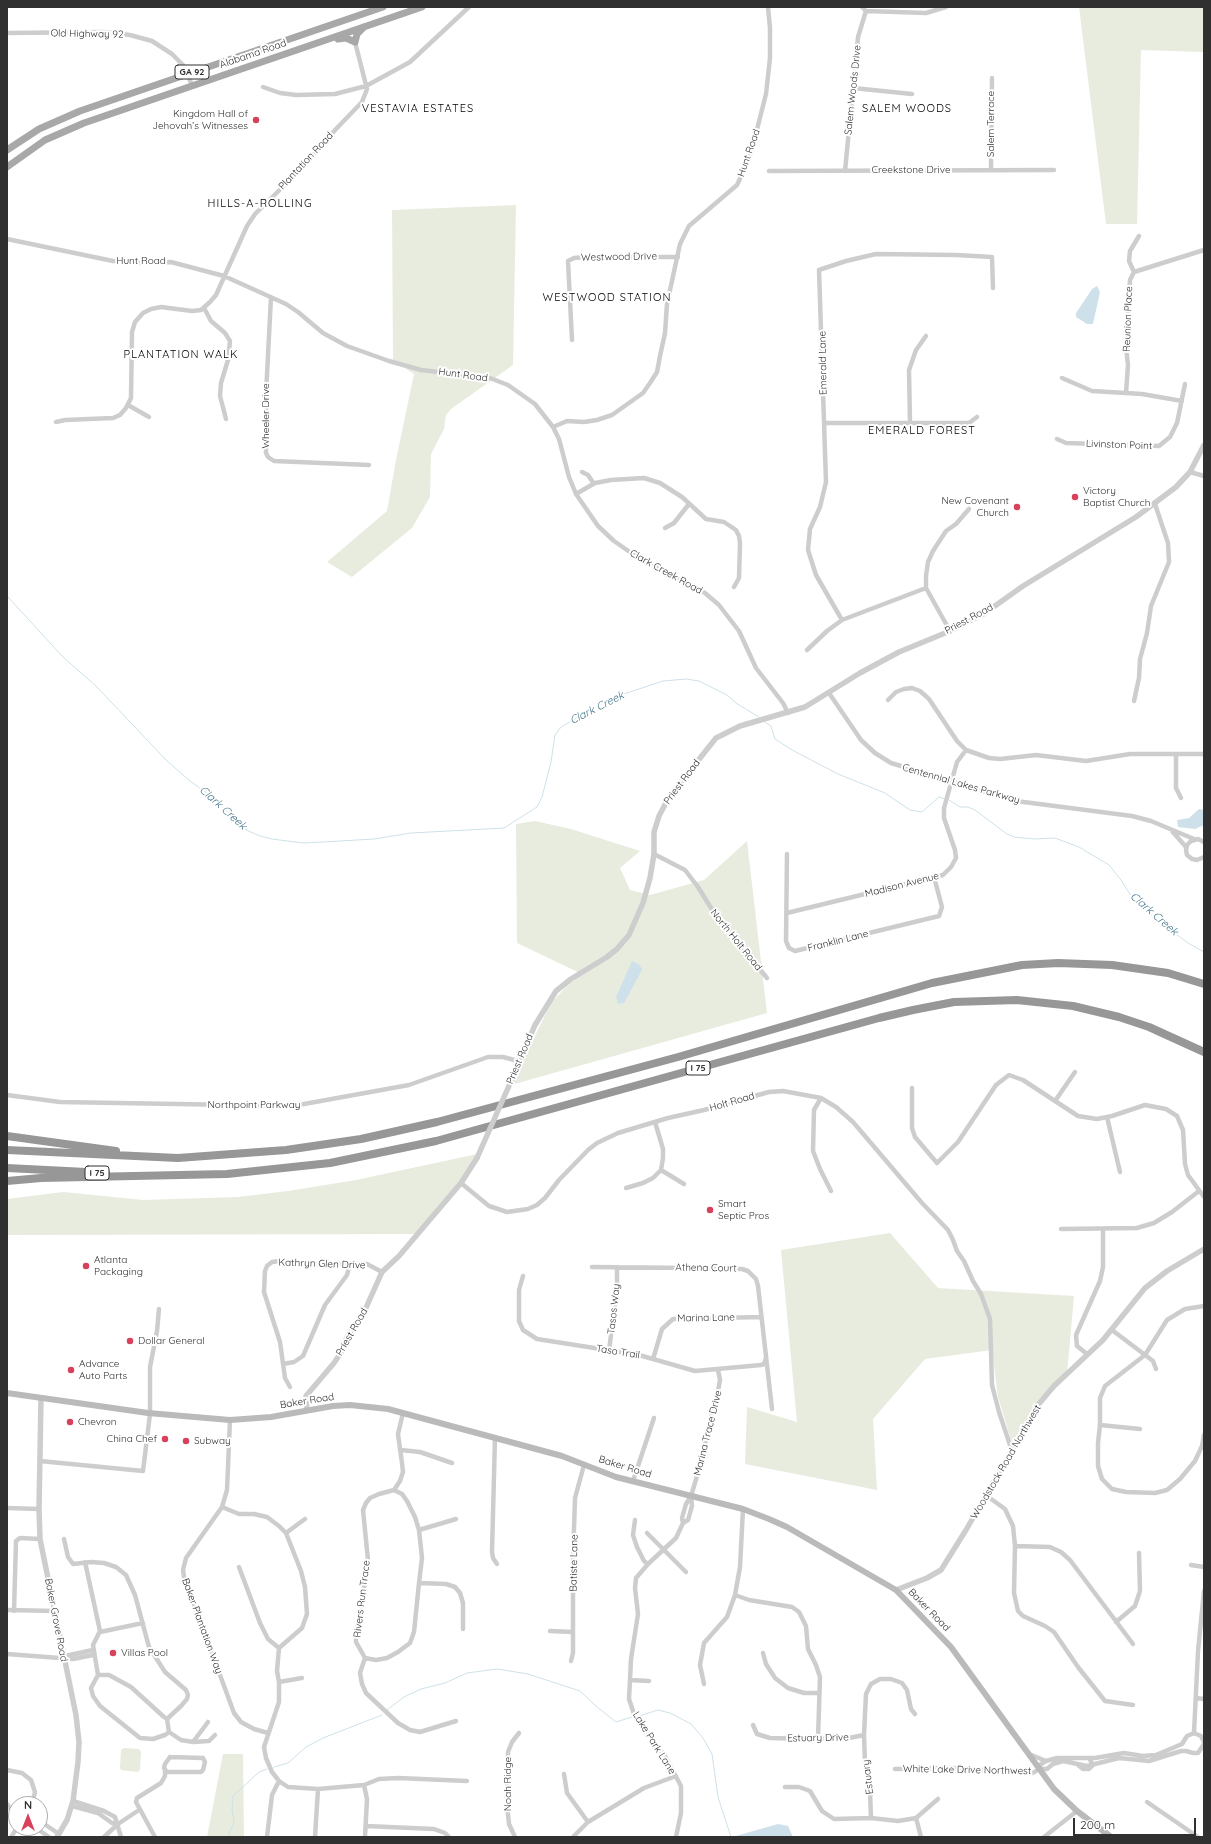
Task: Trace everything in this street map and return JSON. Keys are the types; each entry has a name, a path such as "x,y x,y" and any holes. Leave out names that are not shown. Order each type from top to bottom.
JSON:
{"highway":[{"name":"I 75","path":"7,1150 178,1158 286,1150 342,1142 399,1131 678,1057 932,983 1022,965 1058,963 1112,965 1168,973 1204,984"},
{"name":"I 75","path":"7,1168 187,1176 300,1168 330,1163 436,1141 878,1018 954,1002 1017,1000 1080,1008 1119,1017 1149,1027 1204,1052"},
{"path":"7,1136 178,1158"},
{"path":"7,1181 41,1178 187,1176"}],"main road":[{"name":"Alabama Road","path":"7,150 39,130 67,116 383,7"},
{"name":"Alabama Road","path":"7,167 33,148 61,132 422,7"},
{"path":"313,44 328,43 346,38 355,42 357,34 364,27"},
{"name":"Baker Road","path":"7,1393 150,1414 230,1420 271,1417 333,1406 370,1406 403,1413 562,1456 633,1481 742,1509 787,1527 896,1590 951,1647 1054,1789 1077,1811 1111,1837"}],"street":[{"path":"264,87 280,93 296,96 335,94 366,86 410,62 469,7"},
{"name":"Hunt Road","path":"7,239 113,261 137,263 171,262 224,276 271,297 298,312 329,336 354,348 389,361 421,370 490,378 508,385 535,404 553,427 568,421 584,422 612,415 642,393 657,372 665,333 667,304 680,244 689,226 737,185 751,153 766,94 770,50 768,7"},
{"path":"864,9 926,13 946,7"},
{"name":"Salem Woods Drive","path":"845,171 858,37 864,9"},
{"name":"Old Highway 92","path":"7,33 104,32 130,35 152,41 172,54 183,65 192,86"},
{"path":"355,42 366,86"},
{"name":"Salem Terrace","path":"991,170 992,78"},
{"name":"Plantation Road","path":"204,308 216,295 245,230 255,214 297,173 336,129 356,110 366,94 366,86"},
{"path":"853,88 912,94"},
{"name":"Creekstone Drive","path":"769,171 1054,170"},
{"path":"1134,272 1129,261 1129,256 1130,251 1139,236"},
{"name":"Reunion Place","path":"1126,393 1128,285 1134,272 1204,250"},
{"name":"Emerald Lane","path":"842,620 816,575 808,550 810,529 820,507 826,482 819,270 846,261 876,254 956,255 992,258 993,288"},
{"name":"Westwood Drive","path":"572,340 568,261 574,258 584,257 678,257"},
{"name":"Wheeler Drive","path":"271,297 266,394 266,453 268,458 274,461 369,466"},
{"path":"56,422 65,420 113,418 120,415 131,398 132,332 135,322 143,313 151,309 161,308 192,311 204,308 212,321 225,333 230,341 228,360 221,383 220,396 226,419"},
{"path":"910,422 909,370 916,350 926,336"},
{"path":"1062,378 1092,390 1142,394 1182,402"},
{"name":"Livinston Point","path":"1057,439 1066,443 1159,446 1170,437 1176,423 1185,384"},
{"path":"128,404 149,418"},
{"path":"824,423 969,423 977,418"},
{"name":"Clark Creek Road","path":"553,427 559,439 569,477 576,494 598,526 614,541 637,557 705,593 719,605 739,631 756,668 783,703 788,713"},
{"name":"Priest Road","path":"307,1410 306,1396 334,1364 342,1351 351,1330 370,1299 382,1272 400,1256 461,1184 476,1158 538,1019 556,991 571,979 607,957 629,935 643,903 650,878 654,854 654,832 665,805 709,745 716,738 731,730 805,707 899,652 950,631 985,613 1024,585 1155,504 1176,487 1190,472 1204,445"},
{"path":"582,472 588,475 594,484"},
{"path":"1190,472 1204,476"},
{"path":"576,494 594,484 611,480 644,478 660,483 682,497 706,519 728,524 736,530 739,536 739,578 734,587"},
{"path":"665,528 674,523 688,504"},
{"path":"1134,701 1139,678 1140,659 1147,633 1151,606 1168,562 1168,543 1155,504"},
{"path":"950,631 926,588 928,562 932,551 946,531 956,524 969,509"},
{"path":"807,650 842,620 926,588"},
{"path":"888,700 896,692 904,689 912,688 920,691 929,699 957,741 966,750 989,758 1000,759 1036,755 1086,761 1130,754 1204,754"},
{"name":"Centennial Lakes Parkway","path":"829,693 861,740 875,754 891,763 1016,801 1132,816 1151,821 1172,831 1204,842"},
{"name":"Madison Avenue","path":"787,913 943,875 951,867 956,858 955,850 944,818 945,802 957,762 966,750"},
{"path":"1176,754 1176,788 1182,798"},
{"name":"Centennial Lakes Parkway","path":"1172,831 1186,847 1187,855 1192,859 1200,860 1204,857"},
{"path":"1186,847 1189,842 1204,836"},
{"name":"North Holt Road","path":"654,854 685,870 698,887 716,916 767,978"},
{"name":"Franklin Lane","path":"787,854 787,944 792,950 799,950 939,916 942,907 934,877"},
{"name":"Northpoint Parkway","path":"7,1095 60,1102 293,1106 409,1085 488,1057 503,1057 518,1061"},
{"path":"1055,1101 1075,1072"},
{"path":"912,1088 912,1128 915,1137 937,1162 958,1142 996,1085 1009,1075 1022,1080 1078,1116 1097,1119 1146,1105 1166,1109 1177,1116 1183,1130 1185,1164 1188,1175 1204,1197"},
{"name":"Holt Road","path":"461,1184 489,1206 507,1212 528,1209 537,1205 546,1198 559,1180 577,1160 597,1143 618,1133 769,1092 783,1091 821,1098 836,1107 853,1122 948,1230 957,1252 966,1265 981,1294 990,1319 992,1384 998,1412 1012,1452"},
{"path":"821,1098 814,1110 813,1151 820,1170 831,1191"},
{"path":"1107,1117 1120,1172"},
{"path":"626,1188 643,1183 653,1178 661,1170 663,1149 655,1122"},
{"path":"661,1170 684,1184"},
{"path":"1061,1229 1138,1228 1154,1223 1172,1212 1199,1191"},
{"path":"1087,1354 1077,1346 1076,1335 1100,1281 1103,1268 1102,1229"},
{"name":"Woodstock Road Northwest","path":"896,1590 927,1578 941,1570 987,1496 1038,1405 1054,1386 1112,1330 1126,1310 1145,1288 1204,1249"},
{"name":"Kathryn Glen Drive","path":"290,1388 284,1378 280,1342 264,1292 265,1271 267,1266 272,1262 280,1261 298,1264 366,1264 382,1272"},
{"path":"283,1364 294,1362 303,1356 325,1305 347,1275 350,1264"},
{"name":"Athena Court","path":"592,1267 746,1270 754,1276 758,1283 772,1409"},
{"name":"Tasos Way","path":"609,1351 617,1286 617,1268"},
{"name":"Taso Trail","path":"522,1276 518,1290 518,1317 520,1326 528,1334 542,1341 653,1359 692,1370 718,1370 761,1365 764,1364 766,1358"},
{"path":"1204,1306 1179,1312 1167,1320 1145,1355 1105,1386 1100,1398 1098,1466 1102,1479 1112,1489 1126,1492 1155,1493 1167,1490 1180,1479 1195,1461 1204,1435"},
{"path":"40,1461 143,1471 150,1414 150,1367 157,1332 159,1309"},
{"name":"Marina Lane","path":"653,1359 662,1330 665,1325 673,1319 762,1317"},
{"path":"1112,1330 1153,1361 1156,1369"},
{"name":"Marina Trace Drive","path":"691,1496 701,1463 709,1425 720,1385 718,1370"},
{"name":"Baker Grove Road","path":"41,1398 39,1509 40,1539 79,1736 78,1762 73,1803 67,1820 58,1836"},
{"path":"403,1413 398,1434 403,1472 400,1481 394,1490 402,1494 407,1501 419,1530 422,1558 414,1632 410,1643 398,1652 386,1658 376,1660 365,1658 360,1673 362,1684 366,1693 398,1723 410,1730 420,1732 456,1721"},
{"path":"633,1481 654,1418"},
{"path":"230,1420 227,1490 222,1507 239,1514 254,1514 267,1518 279,1526 286,1533 301,1571 305,1586 307,1614 302,1628 279,1648 277,1671 279,1682 279,1702 264,1747 266,1758 272,1772 279,1781 288,1787 318,1789 364,1786 379,1779 398,1778 466,1781"},
{"path":"1100,1424 1140,1429"},
{"path":"495,1437 492,1552 493,1558 497,1564"},
{"path":"401,1450 420,1452 452,1463"},
{"name":"Batiste Lane","path":"571,1661 573,1653 575,1498 584,1465"},
{"name":"Rivers Run Trace","path":"365,1658 356,1642 356,1632 364,1593 368,1560 363,1510 370,1498 394,1490"},
{"name":"Lake Park Lane","path":"676,1837 681,1813 681,1786 665,1756 636,1717 629,1699 631,1659 638,1614 635,1582 639,1574 648,1564 676,1538 683,1523 682,1518 686,1504 691,1496"},
{"path":"987,1496 1005,1509 1013,1526 1015,1546 1014,1593 1018,1610 1023,1616 1045,1626 1054,1632 1078,1667 1105,1701 1133,1705"},
{"name":"Baker Plantation Way","path":"222,1507 186,1558 183,1570 184,1577 234,1713 241,1722 254,1729 268,1733"},
{"path":"7,1508 39,1509"},
{"path":"704,1684 700,1665 704,1643 727,1617 734,1595 740,1567 742,1509"},
{"path":"286,1533 305,1519"},
{"path":"419,1530 456,1519"},
{"path":"634,1520 632,1535 640,1554 644,1561 648,1564"},
{"path":"647,1534 686,1572"},
{"path":"14,1610 16,1541 20,1538 40,1539"},
{"path":"64,1539 70,1563 95,1562 110,1564 126,1575 135,1595 149,1647 165,1672 186,1690 188,1695 181,1706 167,1719"},
{"path":"1015,1546 1050,1547 1061,1552 1070,1560 1134,1644"},
{"path":"1116,1622 1135,1606 1140,1591 1139,1553"},
{"path":"85,1562 100,1632"},
{"path":"1190,1565 1204,1567"},
{"path":"239,1567 260,1623 268,1639 279,1648"},
{"path":"420,1583 446,1584 455,1587 460,1592 463,1603 463,1629"},
{"path":"1194,1732 1198,1655 1204,1591"},
{"path":"734,1595 749,1600 792,1607 799,1612 806,1626 808,1649 820,1677 818,1693 818,1738"},
{"path":"7,1610 55,1611"},
{"path":"143,1623 100,1632 94,1640 93,1653 98,1675 91,1688 93,1696 100,1706 124,1724 136,1736 146,1739 153,1739 169,1732"},
{"path":"550,1631 573,1632"},
{"path":"7,1654 64,1657 73,1659 93,1653"},
{"path":"763,1653 766,1664 775,1678 788,1688 804,1692 818,1693"},
{"path":"1198,1655 1204,1655"},
{"path":"98,1675 109,1675 131,1686 167,1719 169,1732 181,1740 193,1742 209,1740 215,1735"},
{"path":"279,1682 302,1678"},
{"path":"864,1735 866,1694 871,1684 880,1679 891,1679 902,1683 908,1690 912,1709 915,1714"},
{"path":"630,1680 649,1682"},
{"path":"1196,1698 1204,1698"},
{"path":"193,1742 208,1722"},
{"name":"Estuary Drive","path":"753,1725 757,1734 770,1738 850,1738 864,1735"},
{"path":"1039,1769 1046,1761 1057,1758 1089,1758 1124,1753 1143,1756 1156,1755 1175,1748 1184,1742 1187,1736 1194,1732"},
{"path":"1184,1742 1186,1751 1193,1754 1198,1752 1204,1743 1201,1736 1194,1732"},
{"name":"Noah Ridge","path":"515,1837 509,1824 507,1805 508,1752 518,1733"},
{"name":"Estuary","path":"864,1735 865,1763 870,1790 871,1818"},
{"name":"White Lake Drive Northwest","path":"895,1769 951,1768 1034,1773 1039,1769 1047,1769 1053,1764 1063,1761 1093,1765 1119,1758 1149,1760 1186,1751"},
{"path":"1028,1753 1046,1761"},
{"path":"155,1837 135,1804 137,1798 161,1783 165,1776 165,1771 165,1764 170,1757 203,1758 204,1760 204,1770 201,1772 165,1771"},
{"path":"1089,1758 1093,1765"},
{"path":"7,1770 22,1773 31,1780 35,1792 34,1796"},
{"path":"564,1774 567,1793 588,1822"},
{"path":"573,1837 588,1822 644,1788 676,1776"},
{"path":"267,1837 272,1795 279,1781"},
{"path":"364,1786 367,1799 365,1837"},
{"path":"785,1787 799,1787 810,1791 822,1811 834,1819 871,1818 898,1821 916,1818 938,1799"},
{"path":"315,1837 318,1789"},
{"path":"1147,1802 1198,1837"},
{"path":"73,1803 103,1814 118,1824"},
{"path":"73,1803 112,1815 117,1818 121,1837"},
{"path":"104,1837 118,1824 139,1810"},
{"path":"1044,1837 1077,1811"},
{"path":"916,1818 921,1837"},
{"path":"366,1826 434,1829 445,1833 449,1837"},
{"path":"48,1828 58,1836"}],"shaded area":[{"path":"1079,7 1204,7 1204,52 1141,50 1137,224 1106,224"},
{"path":"516,205 513,365 451,409 446,415 444,429 431,454 430,497 412,528 352,577 327,562 387,511 414,374 393,360 392,210"},
{"path":"1097,286 1100,292 1093,324 1087,324 1076,317 1076,313 1092,289"},
{"path":"1199,809 1204,810 1204,825 1195,829 1178,827 1177,820 1189,818"},
{"path":"535,821 571,829 640,851 620,868 630,890 650,895 704,880 747,841 767,1013 511,1085 551,1003 566,987 582,974 517,943 516,824"},
{"path":"632,961 640,965 642,970 624,1003 618,1004 616,997"},
{"path":"482,1153 420,1234 7,1235 7,1199 63,1192 143,1200 238,1197 356,1180"},
{"path":"890,1233 938,1288 1074,1296 1067,1374 1039,1406 1014,1450 998,1397 992,1350 925,1359 873,1419 877,1490 745,1464 747,1407 797,1422 781,1250"},
{"path":"124,1748 139,1749 141,1752 140,1770 138,1772 121,1770 121,1750"},
{"path":"223,1754 243,1754 244,1837 207,1837"},
{"path":"778,1824 788,1826 793,1837 732,1837"}],"waterway":[{"name":"Clark Creek","path":"7,596 63,657 96,686 167,761 190,781 211,796 246,830 272,839 303,843 374,839 411,833 504,828 537,807 542,797 551,762 555,735 561,727 612,698 663,681 686,679 699,681 727,695 736,703 759,717"},
{"name":"Clark Creek","path":"765,722 771,726 775,739 792,750 838,774 885,793 910,810 922,812 939,797 945,799"},
{"name":"Clark Creek","path":"949,800 960,807 968,807 975,810 1007,834 1014,837 1034,839 1055,838 1079,847 1109,865 1133,899 1146,911 1188,943 1204,952"},
{"path":"387,1710 404,1697 421,1689 445,1683 467,1673 497,1669 528,1674 580,1691 616,1722 632,1717"},
{"path":"639,1716 658,1710 670,1713 691,1724 703,1738 712,1754 718,1797 731,1837"},
{"path":"274,1767 288,1763 306,1747 323,1738 382,1715"},
{"path":"228,1837 234,1822 232,1809 233,1796 259,1772 267,1769"}],"place":[{"name":"Kingdom Hall of Jehovah’s Witnesses","path":"256,120"},
{"name":"Victory Baptist Church","path":"1075,497"},
{"name":"New Covenant Church","path":"1017,507"},
{"name":"Smart Septic Pros","path":"710,1210"},
{"name":"Atlanta Packaging","path":"86,1266"},
{"name":"Dollar General","path":"130,1341"},
{"name":"Advance Auto Parts","path":"71,1370"},
{"name":"Chevron","path":"70,1422"},
{"name":"China Chef","path":"165,1439"},
{"name":"Subway","path":"186,1441"},
{"name":"Villas Pool","path":"113,1653"}],"district":[{"name":"VESTAVIA ESTATES","path":"418,109"},
{"name":"SALEM WOODS","path":"907,109"},
{"name":"HILLS-A-ROLLING","path":"260,204"},
{"name":"WESTWOOD STATION","path":"607,298"},
{"name":"PLANTATION WALK","path":"181,355"},
{"name":"EMERALD FOREST","path":"922,431"}]}
